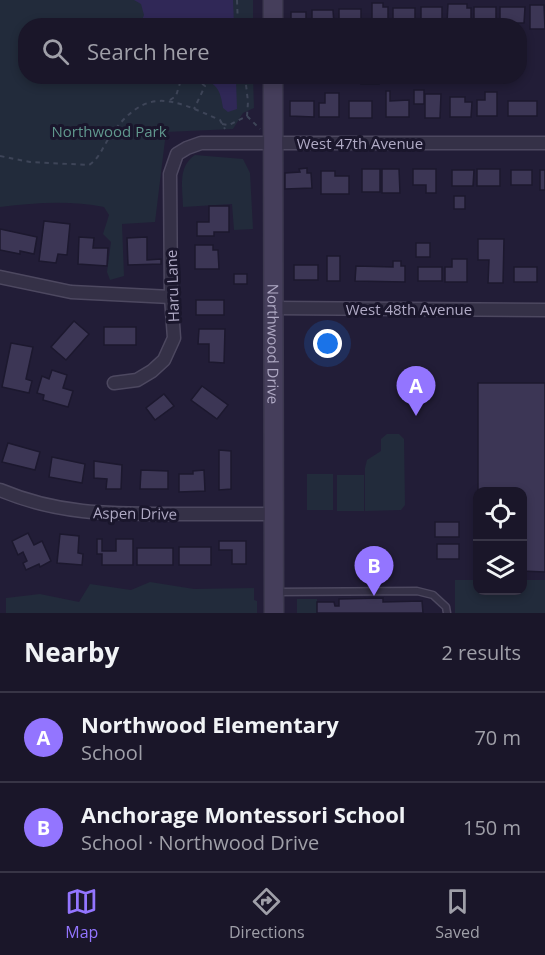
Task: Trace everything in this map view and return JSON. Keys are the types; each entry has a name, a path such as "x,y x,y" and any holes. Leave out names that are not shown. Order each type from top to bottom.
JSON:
{"street":[{"path":"273,0 273,18"},
{"name":"Northwood Drive","path":"273,84 274,613"},
{"name":"West 47th Avenue","path":"177,154 201,143 545,143"},
{"name":"Haru Lane","path":"114,383 137,380 152,371 164,360 174,338 171,297 170,174 177,154"},
{"path":"0,278 71,292 171,297"},
{"name":"West 48th Avenue","path":"273,308 545,310"},
{"name":"Aspen Drive","path":"0,490 50,507 102,514 274,514"}],"lane":[{"path":"274,592 417,591 433,595 446,607 447,613"}],"path":[{"path":"237,0 238,18"},
{"path":"0,156 30,162 89,165 96,161 121,121 143,104 169,100 176,96 180,84"},
{"path":"194,109 205,86 202,84"},
{"path":"222,124 229,125 247,116 246,84"},
{"path":"169,100 220,120 225,129"}],"green space":[{"name":"Northwood Park","path":"0,0 253,0 253,18 18,18 18,84 253,84 254,108 243,113 233,129 166,132 155,222 122,224 124,276 110,280 107,272 111,242 103,234 109,215 104,207 39,203 0,207"},
{"path":"195,155 243,159 250,173 253,229 234,230 232,204 183,207 183,172 189,160"},
{"path":"387,434 399,434 404,439 405,505 401,510 365,511 367,460 381,451 381,439"},
{"path":"307,474 333,474 333,510 307,510"},
{"path":"337,475 364,475 364,511 337,511"},
{"path":"455,580 473,580 473,595 527,595 527,580 545,580 545,613 455,613"},
{"path":"150,582 194,589 254,588 257,613 6,613 6,598 40,594 79,602 90,584 131,590"},
{"path":"297,599 317,599 317,613 297,613"}],"shaded area":[{"path":"134,0 233,0 234,18 143,18 141,4"},
{"path":"212,84 236,84 237,109 228,112 223,108 220,94"}],"building":[{"path":"372,3 383,3 383,7 388,7 388,18 372,18"},
{"path":"448,4 467,4 467,8 471,8 471,18 447,18"},
{"path":"530,5 544,5 545,29 530,29"},
{"path":"421,7 442,7 442,18 421,18"},
{"path":"474,7 496,7 496,18 474,18"},
{"path":"500,7 525,7 524,18 500,18"},
{"path":"393,8 415,8 415,18 393,18"},
{"path":"339,9 361,9 361,18 339,18"},
{"path":"312,10 333,10 334,18 312,18"},
{"path":"291,12 306,12 306,18 291,18"},
{"path":"414,90 424,90 424,104 414,104"},
{"path":"386,91 390,91 390,101 409,100 409,117 386,117"},
{"path":"485,92 497,92 497,116 477,116 477,100 485,100"},
{"path":"325,93 339,93 339,117 319,117 319,103 325,103"},
{"path":"425,94 441,94 440,118 425,118"},
{"path":"450,97 465,97 465,102 472,102 471,117 450,117"},
{"path":"290,101 314,101 314,117 290,116"},
{"path":"349,101 372,101 372,118 349,118"},
{"path":"508,101 537,101 537,116 508,116"},
{"path":"307,168 307,173 311,173 312,188 285,189 285,173 300,172 299,169"},
{"path":"362,169 380,169 380,192 362,192"},
{"path":"382,169 399,169 400,193 382,193"},
{"path":"413,169 436,169 436,193 426,193 426,185 413,185"},
{"path":"477,169 500,169 500,186 477,186"},
{"path":"452,170 474,170 473,186 452,186"},
{"path":"511,170 532,170 532,185 511,185"},
{"path":"540,170 545,170 545,190 540,190"},
{"path":"321,171 335,171 335,176 349,176 349,194 321,194"},
{"path":"454,196 465,196 465,209 454,209"},
{"path":"209,206 229,206 229,232 214,232 214,236 197,236 197,222 209,222"},
{"path":"44,221 70,224 67,255 58,254 56,263 39,261"},
{"path":"0,229 37,237 34,254 0,250"},
{"path":"79,237 94,238 93,248 108,248 107,266 78,264"},
{"path":"147,237 147,260 161,259 161,264 128,265 127,238"},
{"path":"478,239 504,239 503,283 488,283 489,260 478,260"},
{"path":"416,243 430,243 430,257 416,257"},
{"path":"195,245 213,245 213,250 218,250 219,269 195,269"},
{"path":"327,256 340,256 340,281 327,281"},
{"path":"452,259 467,259 467,282 445,282 445,267 452,267"},
{"path":"393,261 401,261 401,266 405,266 405,282 355,281 356,266 393,267"},
{"path":"294,265 318,265 318,280 294,280"},
{"path":"418,267 442,267 442,281 418,281"},
{"path":"514,267 537,267 537,282 514,282"},
{"path":"234,274 247,274 247,284 234,284"},
{"path":"196,300 224,300 224,315 196,315"},
{"path":"74,321 89,334 66,360 51,347"},
{"path":"104,327 136,327 136,345 104,345"},
{"path":"199,329 225,329 224,363 209,362 209,344 198,344"},
{"path":"11,343 33,347 26,379 32,381 29,393 2,387"},
{"path":"52,370 67,375 63,388 73,391 68,407 43,400 44,395 37,393 42,376 49,379"},
{"path":"478,383 545,383 545,572 527,571 527,487 478,487"},
{"path":"202,386 228,405 217,419 191,400"},
{"path":"164,394 174,406 155,420 146,408"},
{"path":"8,443 40,452 35,470 2,462"},
{"path":"219,450 231,451 231,489 219,490"},
{"path":"52,457 85,464 82,483 49,477"},
{"path":"94,461 122,465 121,489 106,489 107,479 94,478"},
{"path":"141,470 168,471 168,489 140,489"},
{"path":"204,470 205,491 179,492 179,474 193,474 193,471"},
{"path":"435,522 459,522 459,537 435,537"},
{"path":"28,533 34,545 42,541 51,561 40,567 39,564 26,570 23,563 27,561 23,552 18,555 12,541"},
{"path":"60,534 79,536 78,553 83,554 82,565 57,563"},
{"path":"97,539 102,539 102,551 116,551 116,539 133,539 133,565 102,565 102,554 97,554"},
{"path":"219,541 246,541 246,564 232,564 232,550 219,550"},
{"path":"437,544 459,544 459,559 437,559"},
{"path":"179,547 211,547 211,565 179,565"},
{"path":"137,548 173,548 173,565 137,565"},
{"path":"383,598 383,602 422,601 423,613 317,613 317,602 334,602 335,606 339,606 339,599"}],"place":[{"name":"Northwood Elementary","path":"416,416"},
{"name":"Anchorage Montessori School","path":"374,596"}]}
